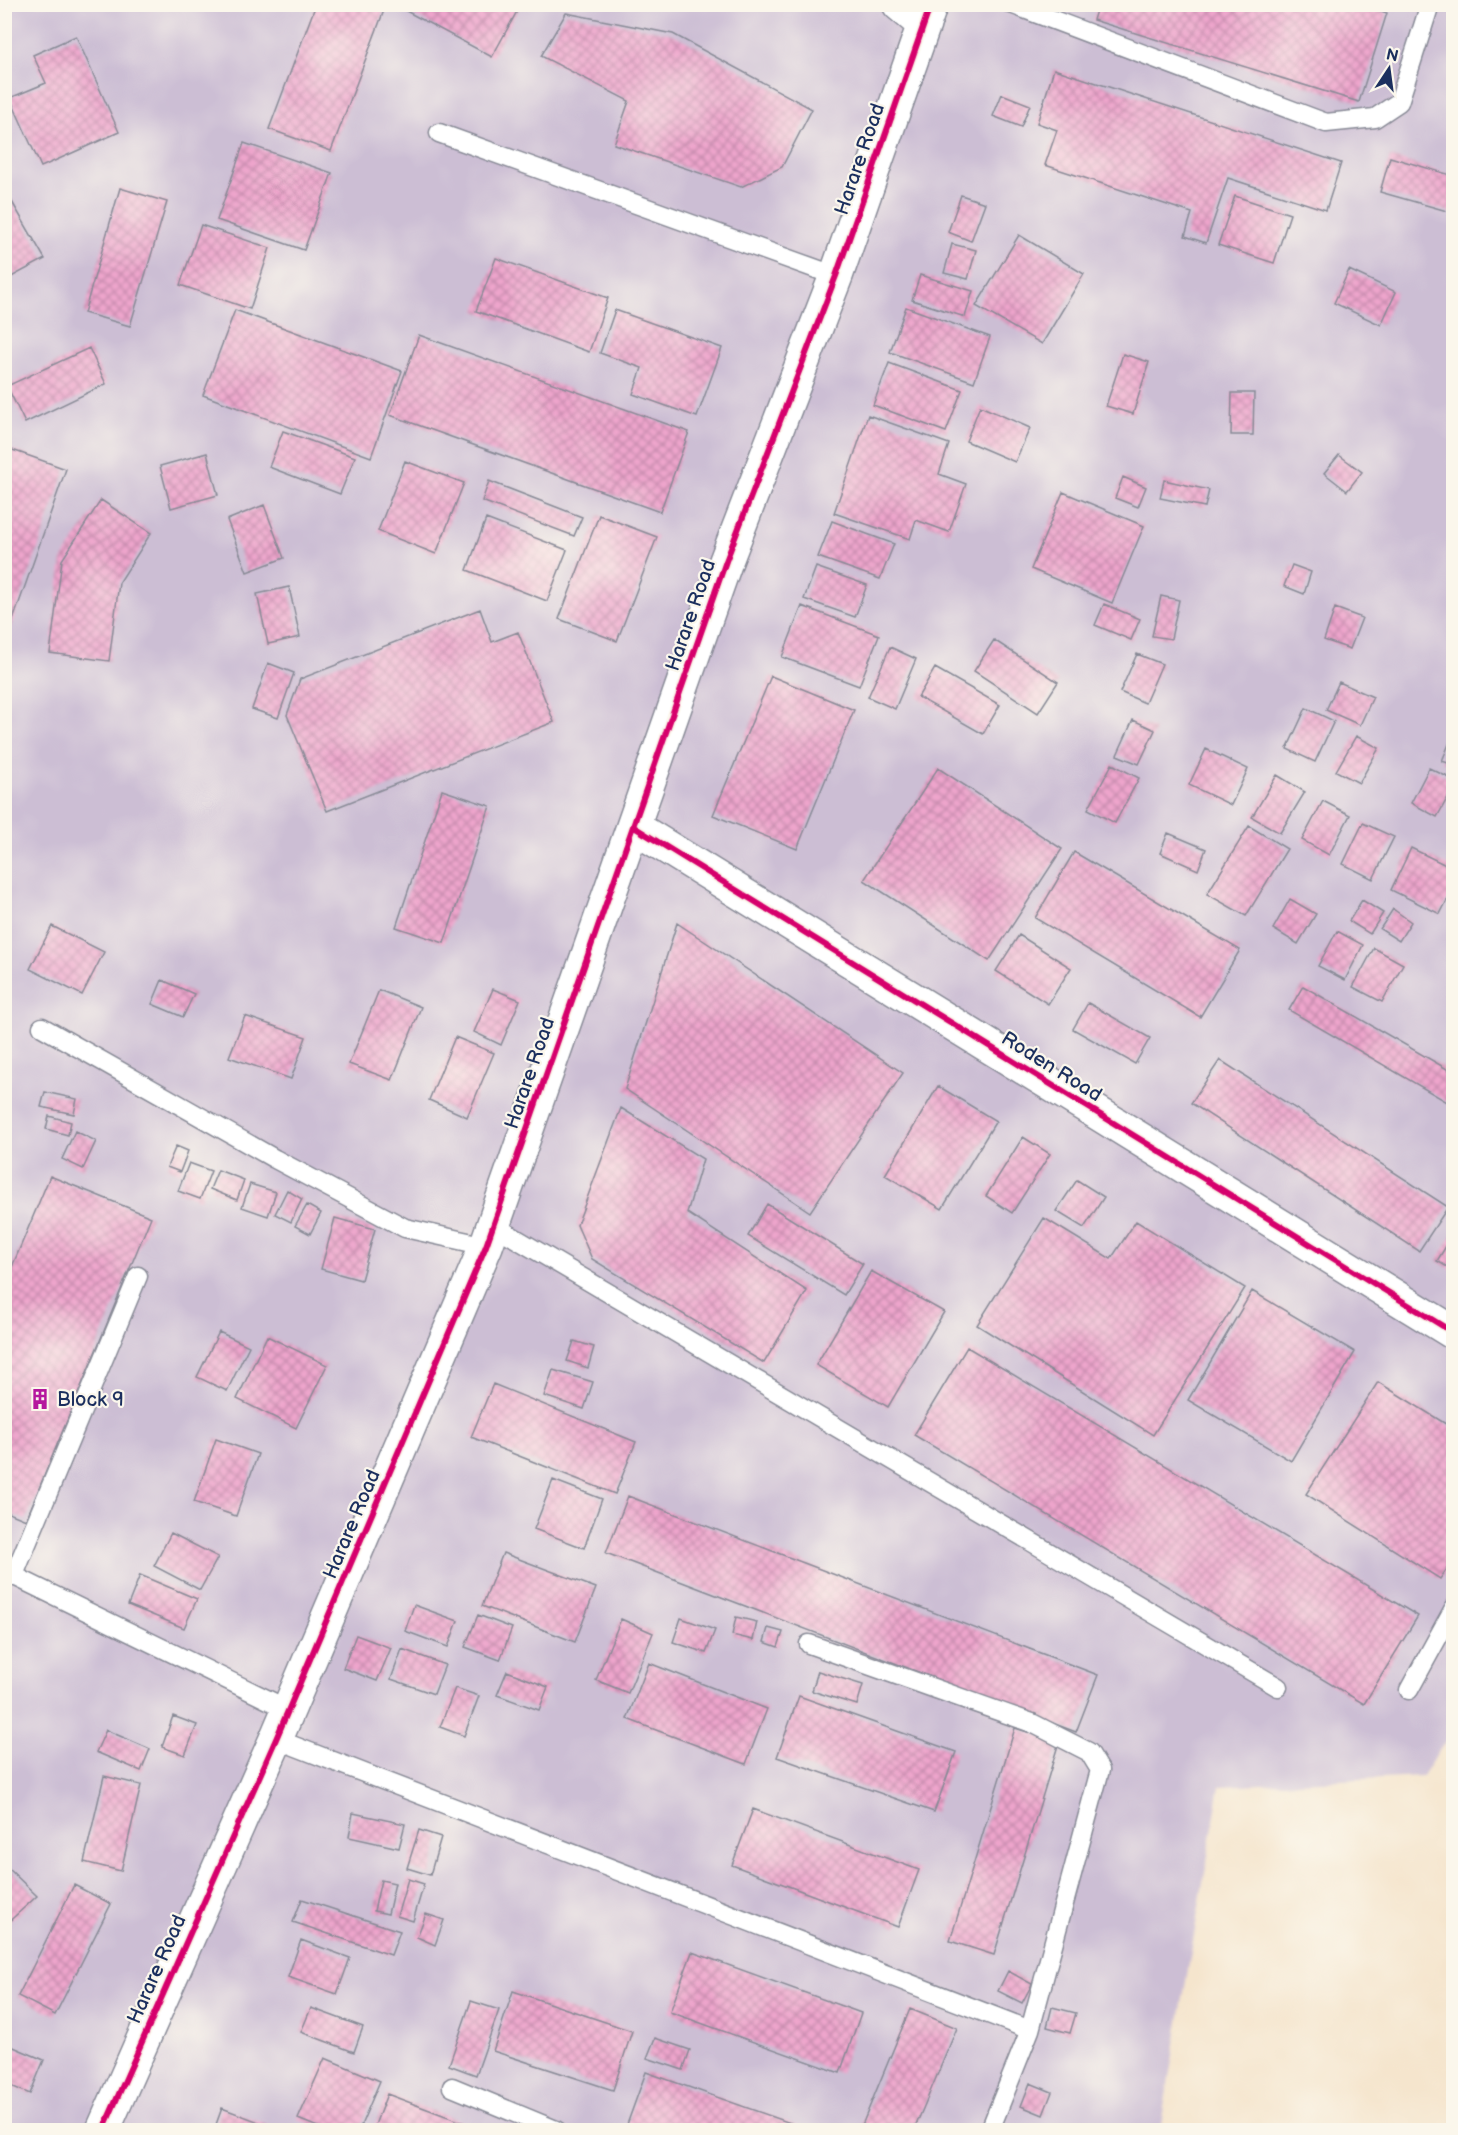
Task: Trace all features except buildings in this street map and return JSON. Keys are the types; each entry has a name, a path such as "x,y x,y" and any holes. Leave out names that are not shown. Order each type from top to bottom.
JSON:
{"street":[{"path":"899,4 928,15"},
{"name":"Harare Road","path":"103,2130 282,1724 489,1235 726,561 836,276 928,15"},
{"name":"Roden Road","path":"634,827 1454,1333"}],"lane":[{"path":"1011,4 1326,123 1375,118 1399,102 1430,4"},
{"path":"439,133 836,276"},
{"path":"42,1027 275,1159 405,1228 489,1235 1278,1687"},
{"path":"138,1276 9,1573 282,1724 1030,2030"},
{"path":"1409,1690 1454,1608"},
{"path":"809,1644 1032,1723 1089,1752 1100,1770 1030,2030 990,2130"},
{"path":"452,2087 555,2130"}],"shaded area":[{"path":"5,5 1453,5 1453,1730 1422,1776 1220,1786 1160,2130 5,2130"}],"cycle path":[{"path":"103,2130 276,1739 486,1246 726,561 836,276 931,4"},
{"path":"634,827 1454,1333"}],"place":[{"name":"Block 9","path":"40,1399"}]}
